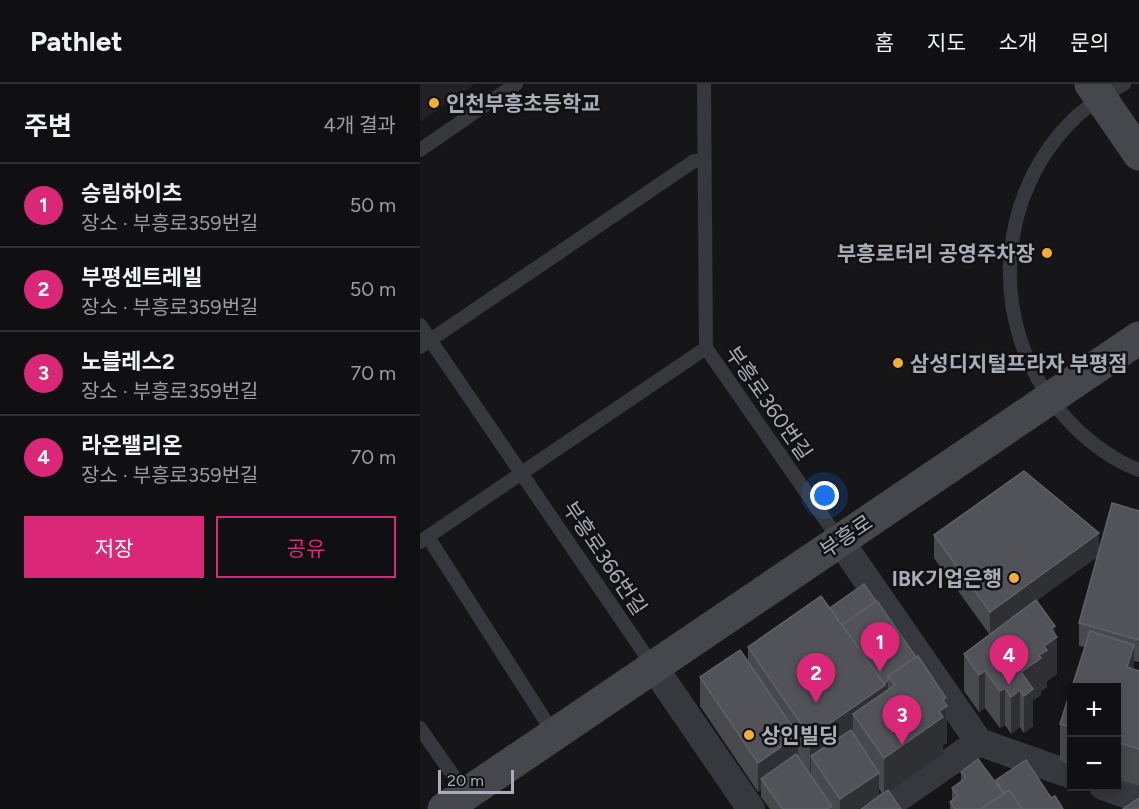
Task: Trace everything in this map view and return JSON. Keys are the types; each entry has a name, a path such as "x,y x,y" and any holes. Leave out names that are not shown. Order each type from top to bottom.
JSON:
{"main road":[{"path":"1105,88 1139,154"},
{"name":"부흥로","path":"455,801 1139,339"}],"street":[{"path":"840,541 979,742 1067,774"},
{"path":"653,666 751,809"},
{"path":"891,802 979,742"},
{"path":"1117,791 1139,799"}],"lane":[{"path":"420,150 516,84"},
{"name":"부흥로360번길","path":"704,84 706,348 840,541"},
{"path":"1105,88 1059,136 1042,159 1029,184 1012,238 1011,295 1015,323 1028,358 1035,375 1050,399 1088,439 1110,455 1139,470"},
{"path":"425,343 694,161 705,161"},
{"name":"부흥로366번길","path":"420,325 425,343 521,473 653,666"},
{"name":"부흥로360번길","path":"521,473 706,348"},
{"path":"521,473 424,539 554,734"},
{"name":"부흥로","path":"420,728 455,801"}],"shaded area":[{"name":"인천부흥초등학교","path":"420,84 475,84 420,122"}],"building":[{"path":"1024,471 1099,533 990,612 934,535"},
{"path":"1112,503 1139,511 1139,640 1079,623"},
{"path":"864,584 876,601 842,625 830,608"},
{"path":"821,596 885,685 810,737 748,647"},
{"path":"1036,600 1055,626 1051,629 1057,637 1044,646 1047,650 1039,655 1041,658 1021,672 1033,689 1024,696 1020,690 1011,697 1005,688 1000,691 985,671 979,675 964,654"},
{"path":"877,601 916,657 888,676 884,684 842,625"},
{"path":"1090,631 1134,645 1127,667 1139,671 1139,749 1121,744 1121,683 1073,683"},
{"path":"740,650 798,735 758,763 700,677"},
{"path":"918,656 946,698 943,700 947,706 939,711 943,717 884,758 853,714 895,685 888,676"},
{"path":"1067,702 1067,727 1060,724"},
{"path":"851,730 879,773 840,799 811,756"},
{"path":"796,754 832,806 828,809 783,809 761,779"},
{"path":"978,759 1004,794 981,809 955,809 950,802 958,796 952,788 966,778 961,772"},
{"path":"1026,760 1051,798 1055,796 1063,809 1022,809 1009,790 1004,793 996,780"},
{"path":"888,790 901,809 861,809"},
{"path":"1009,790 1022,809 981,809"},
{"path":"1139,798 1139,809 1123,809"}],"place":[{"name":"인천부흥초등학교","path":"434,103"},
{"name":"부흥로터리 공영주차장","path":"1047,253"},
{"name":"삼성디지털프라자 부평점","path":"898,363"},
{"name":"IBK기업은행","path":"1014,578"},
{"name":"승림하이츠","path":"880,672"},
{"name":"라온밸리온","path":"1009,685"},
{"name":"부평센트레빌","path":"816,703"},
{"name":"상인빌딩","path":"749,735"},
{"name":"노블레스2","path":"902,745"}]}
